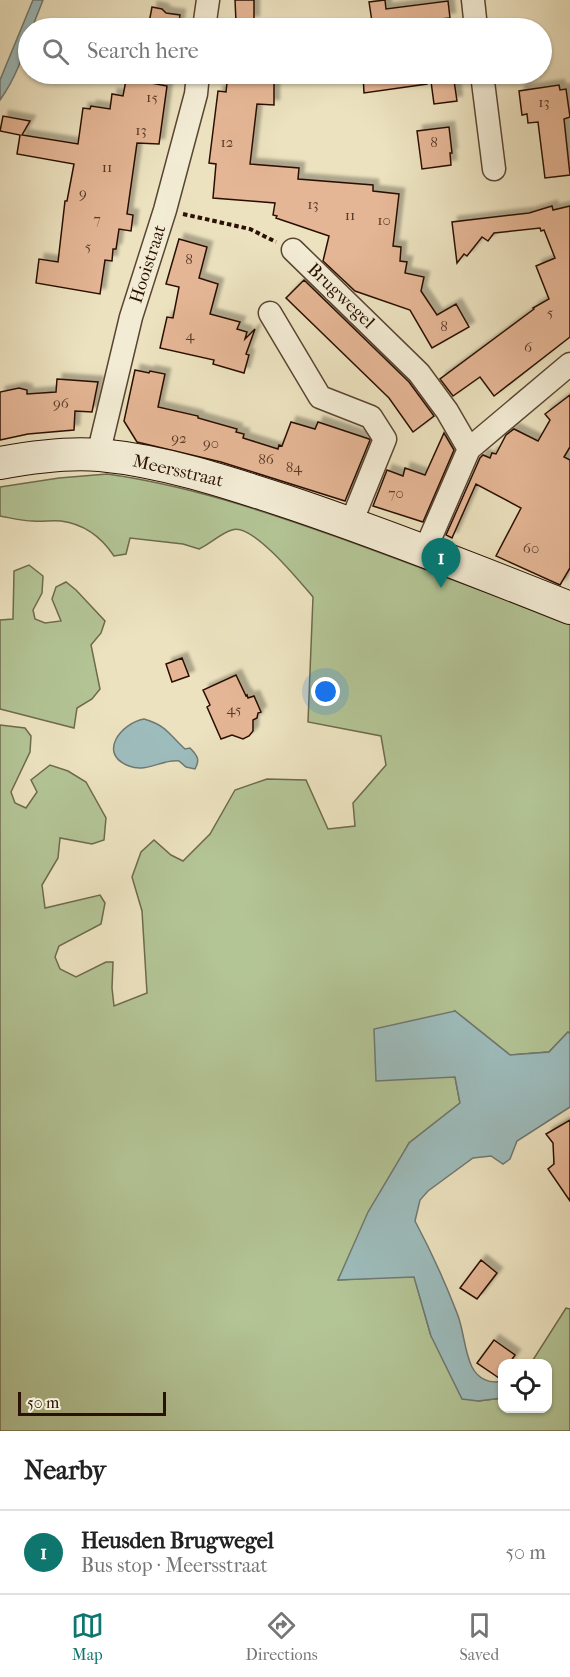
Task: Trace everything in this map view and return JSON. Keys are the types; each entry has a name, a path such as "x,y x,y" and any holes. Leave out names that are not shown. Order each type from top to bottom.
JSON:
{"main road":[{"name":"Meersstraat","path":"0,463 30,457 98,455 176,468 230,483 351,523 570,608"}],"street":[{"path":"205,18 208,0"},
{"path":"473,0 475,18"},
{"name":"Hooistraat","path":"98,455 131,318 165,210 197,84"},
{"path":"483,84 494,169"},
{"name":"Brugwegel","path":"293,250 419,373 447,411 469,449"},
{"path":"270,313 320,397 371,417 385,439 351,523"},
{"path":"425,550 469,449 570,364"}],"path":[{"name":"Brugwegel","path":"165,210 250,229 293,250"}],"green space":[{"path":"107,474 196,492 340,538 570,624 570,1034 568,1032 549,1052 510,1055 455,1011 455,1077 460,1103 409,1143 338,1280 414,1276 431,1336 478,1401 498,1398 498,1413 552,1413 552,1359 534,1359 566,1308 570,1309 570,1431 0,1431 0,725 25,728 31,736 30,752 11,792 15,803 26,808 37,792 31,780 50,765 68,771 86,782 106,818 104,840 92,844 60,838 58,858 42,885 45,908 100,895 105,903 101,924 59,946 55,957 60,969 76,977 106,962 113,962 114,1006 147,993 142,911 132,877 141,852 154,840 171,855 183,861 210,834 235,790 267,779 306,780 328,829 355,826 353,803 386,765 381,736 308,722 313,597 263,544 241,530 232,530 199,549 183,544 130,538 126,554 114,556 104,543 77,525 61,521 29,521 0,516 0,487 59,478"},
{"path":"29,565 43,576 42,593 33,610 35,619 45,623 61,621 52,599 56,587 66,582 105,621 101,633 91,645 100,689 92,699 77,708 74,728 0,709 0,620 13,619 14,571"}],"water":[{"path":"33,0 43,0 36,18 26,18"},
{"path":"18,36 18,68 0,100 0,80"},
{"path":"144,719 163,728 185,749 190,748 197,758 195,769 186,767 179,761 136,768 120,761 115,754 116,740 127,726"},
{"path":"455,1011 510,1055 549,1052 568,1032 570,1034 570,1107 517,1141 510,1159 503,1164 491,1156 473,1158 428,1191 420,1200 415,1221 438,1267 457,1313 472,1367 485,1380 498,1381 498,1398 478,1401 462,1399 431,1336 414,1277 338,1280 368,1212 409,1143 460,1103 455,1077 376,1081 374,1029"}],"building":[{"path":"235,0 254,0 254,18 236,18"},
{"path":"385,0 386,9 448,1 450,18 371,18 369,2"},
{"path":"152,7 162,9 166,13 180,15 180,18 150,18"},
{"path":"125,84 167,86 159,144 137,143 127,214 133,215 131,231 119,229 112,261 105,260 100,294 36,283 39,259 58,262 65,201 67,201 74,164 17,154 20,135 0,131 3,116 30,121 22,135 78,144 83,108 90,109 91,106 110,109 112,94 123,96"},
{"path":"227,84 274,84 274,105 257,104 250,164 299,168 298,179 373,185 373,191 399,194 393,246 401,247 400,261 407,262 405,273 424,277 421,291 437,315 456,304 469,327 432,348 410,310 355,291 323,261 329,236 276,218 277,216 273,215 275,203 213,198 216,164 209,163 218,91 226,92"},
{"path":"364,84 427,84 364,93"},
{"path":"431,84 454,84 457,101 434,104"},
{"path":"559,85 560,90 566,89 570,117 564,119 570,175 545,178 538,122 528,123 527,114 522,115 519,91"},
{"path":"449,127 451,165 422,169 417,131"},
{"path":"552,206 553,210 570,206 570,337 494,396 480,377 453,396 440,379 533,308 549,299 536,266 555,258 544,230 541,231 540,228 494,233 488,241 482,237 467,256 464,254 457,263 452,222 529,213"},
{"path":"179,239 207,247 199,278 218,284 210,314 240,322 237,329 247,332 245,339 255,329 246,354 249,355 244,373 213,364 214,360 160,348 167,317 173,318 179,287 166,284"},
{"path":"304,280 409,382 434,416 413,432 389,398 286,298"},
{"path":"135,370 165,374 158,407 198,416 198,418 237,429 236,432 244,434 243,438 278,449 279,445 282,446 291,422 315,429 318,422 369,439 345,501 221,462 137,442 124,421"},
{"path":"57,379 98,382 92,412 75,411 74,430 28,434 0,440 0,392 19,388 27,390 27,394 56,392"},
{"path":"570,395 570,447 564,457 570,460 570,568 560,585 496,556 521,508 476,484 452,538 446,535 480,458 483,455 490,458 492,453 496,454 506,435 514,429 538,441 550,420 545,414"},
{"path":"444,433 454,450 423,522 373,506 387,470 403,476 405,468 425,475"},
{"path":"182,658 189,676 172,682 166,664"},
{"path":"236,675 246,696 248,698 254,696 261,712 253,720 253,731 249,736 243,739 232,735 221,739 207,707 210,705 203,690"},
{"path":"570,1120 570,1201 548,1169 554,1164 553,1143 546,1134"},
{"path":"481,1260 497,1273 477,1299 460,1288"},
{"path":"494,1340 515,1355 512,1359 498,1359 498,1377 477,1363"}],"place":[{"name":"Heusden Brugwegel","path":"441,588"}]}
